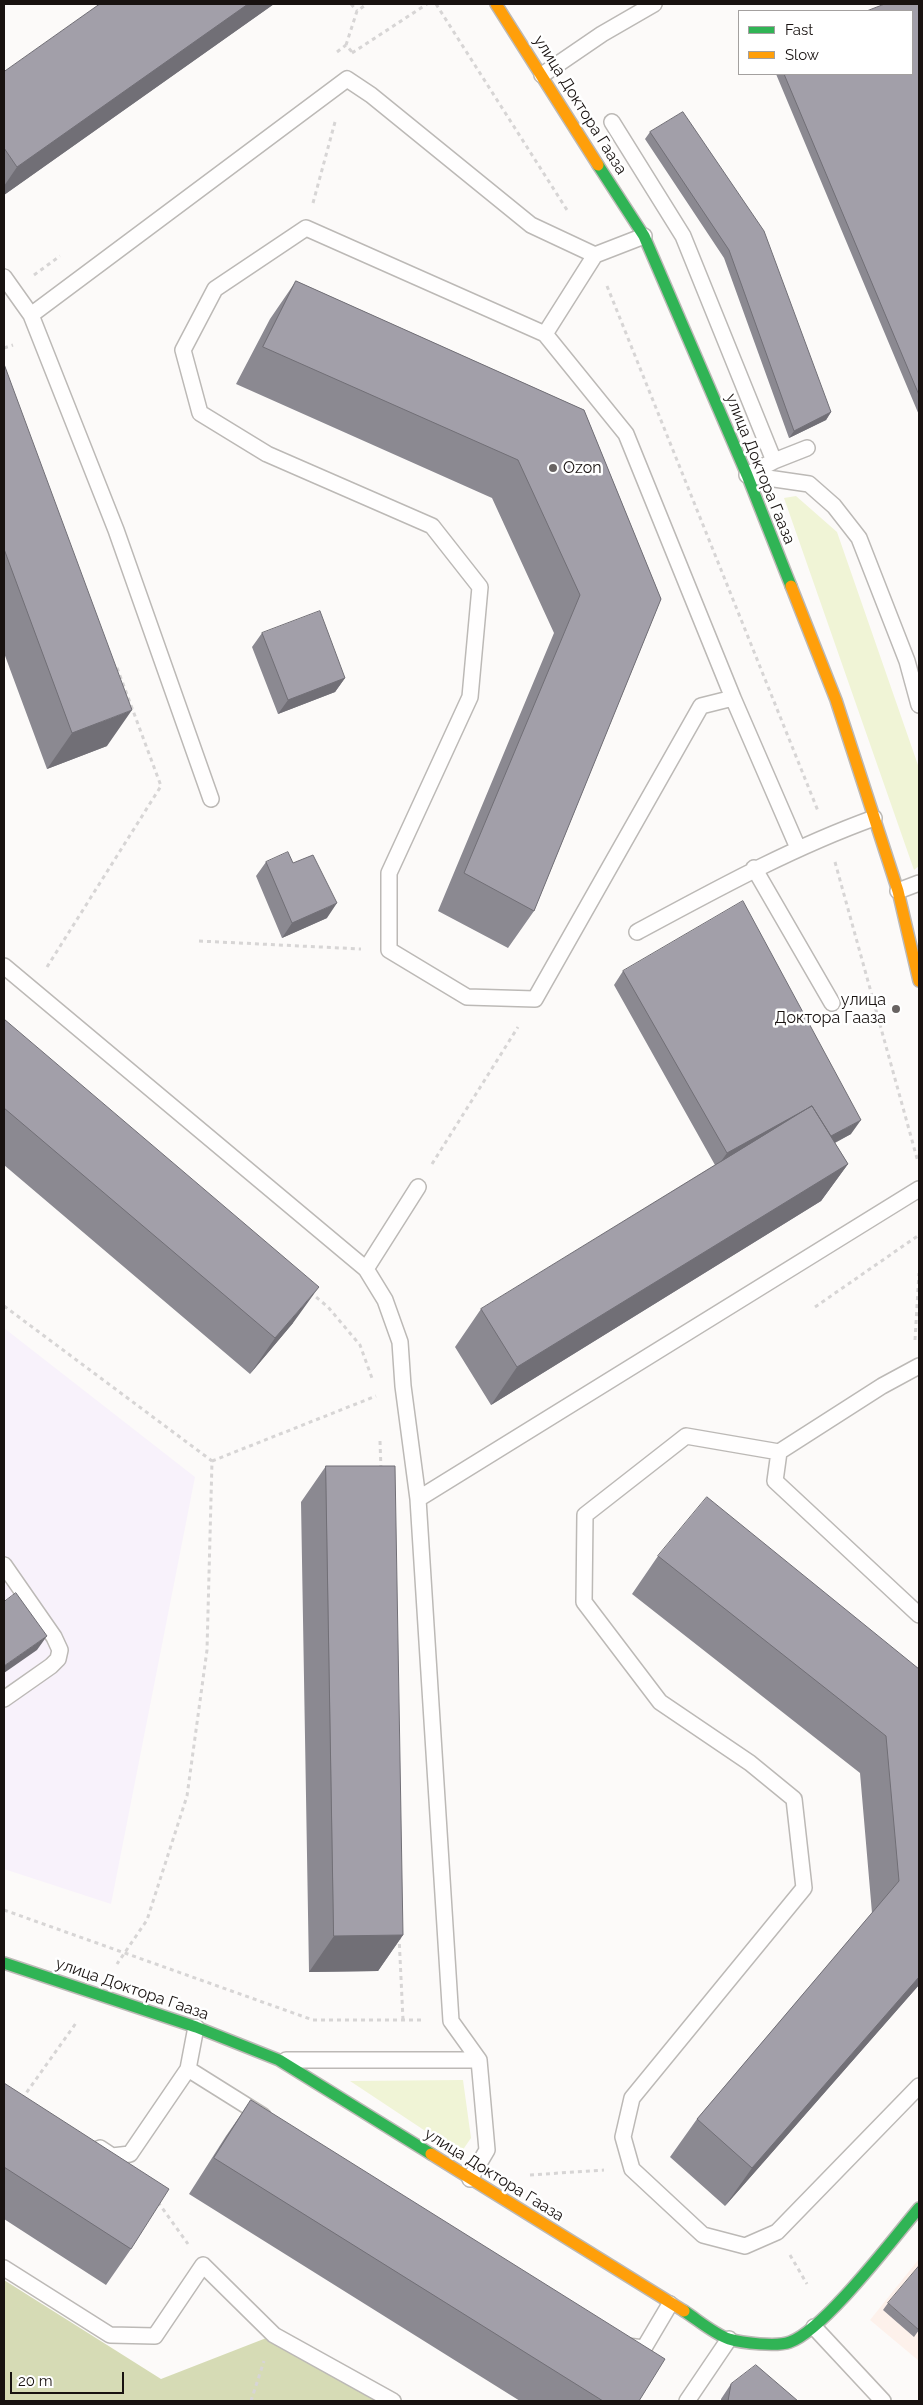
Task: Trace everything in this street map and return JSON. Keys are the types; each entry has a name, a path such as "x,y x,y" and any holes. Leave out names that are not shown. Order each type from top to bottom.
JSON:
{"street":[{"name":"улица Доктора Гааза","path":"496,4 644,236 747,475 836,700 898,891 919,981"},
{"name":"улица Доктора Гааза","path":"4,1963 196,2028 279,2060 729,2339 760,2343 790,2342 814,2327 919,2208"}],"lane":[{"path":"542,75 602,34 654,4"},
{"path":"31,315 347,79 371,95 531,224 595,255"},
{"path":"612,122 683,236 774,461"},
{"path":"733,698 701,706 535,999 467,997 389,950 388,873 470,697 480,588 432,526 267,454 200,413 183,350 215,289 306,228 545,334 626,434 733,698 798,848"},
{"path":"545,334 595,255 644,236"},
{"path":"4,278 31,315 116,530 211,799"},
{"path":"747,475 774,461 808,448"},
{"path":"747,475 809,484 834,506 859,538 913,659 919,705"},
{"path":"637,932 754,868 798,848 874,818"},
{"path":"754,868 832,1003"},
{"path":"898,891 919,883"},
{"path":"4,966 366,1269 385,1300 400,1342 403,1386 418,1499 451,2021 480,2060 487,2150 470,2179"},
{"path":"366,1269 418,1187"},
{"path":"418,1499 919,1189"},
{"path":"916,1368 882,1386 779,1452 686,1436 585,1515 584,1602 660,1702 750,1763 794,1799 804,1888 632,2098 623,2137 632,2169 703,2235 746,2246 777,2232 919,2086"},
{"path":"779,1452 775,1481 919,1615"},
{"path":"4,1565 54,1637 60,1650 58,1659 51,1666 4,1699"},
{"path":"88,2140 112,2156 130,2154 188,2069 196,2028"},
{"path":"279,2060 480,2060"},
{"path":"188,2069 280,2127"},
{"path":"4,2268 110,2335 155,2336 203,2265 274,2335 393,2401"},
{"path":"612,2337 629,2347 644,2348 670,2304"},
{"path":"814,2327 882,2401"},
{"path":"687,2401 729,2339"}],"path":[{"path":"351,4 357,11"},
{"path":"331,57 346,45 357,11 368,4"},
{"path":"306,228 347,79 352,53 426,4"},
{"path":"346,45 359,58"},
{"path":"13,290 61,255"},
{"path":"32,990 161,786 112,656"},
{"path":"199,941 389,950"},
{"path":"418,1187 535,999"},
{"path":"815,1307 919,1235"},
{"path":"916,1368 919,1273"},
{"path":"306,1288 328,1307 360,1345 378,1396 379,1405"},
{"path":"4,1306 212,1462"},
{"path":"212,1462 378,1396"},
{"path":"380,1435 382,1475"},
{"path":"18,2105 147,1920 187,1796 206,1650 212,1462"},
{"path":"4,1910 313,2020 451,2021"},
{"path":"399,1931 403,2020"},
{"path":"527,2175 632,2169"},
{"path":"154,2196 203,2265"},
{"path":"777,2232 825,2315"},
{"path":"251,2401 274,2335"}],"shaded area":[{"path":"4,1328 195,1477 111,1904 4,1869"},
{"path":"919,2259 919,2361 870,2320"}],"green space":[{"path":"796,496 837,532 919,768 919,866 914,870 784,498"},
{"path":"463,2080 471,2138 460,2154 350,2081"},
{"path":"4,2280 161,2379 274,2335 395,2401 4,2401"}],"building":[{"path":"100,4 248,4 17,167 4,148 4,72"},
{"path":"885,4 919,4 919,395 784,75 913,75 913,10 870,10"},
{"path":"683,112 764,231 831,412 794,431 729,250 650,132"},
{"path":"296,281 584,410 661,599 534,911 464,873 580,595 518,460 263,347"},
{"path":"4,364 132,710 72,733 4,549"},
{"path":"320,611 345,678 288,700 262,633"},
{"path":"288,852 293,863 313,855 337,903 292,923 266,862"},
{"path":"743,901 861,1120 831,1136 812,1106 727,1153 623,971"},
{"path":"4,1019 319,1287 275,1338 4,1108"},
{"path":"812,1106 848,1164 517,1367 481,1309"},
{"path":"326,1466 395,1466 403,1935 334,1936"},
{"path":"707,1497 919,1669 919,1977 752,2168 697,2119 899,1881 886,1736 658,1556"},
{"path":"16,1593 47,1636 4,1666 4,1602"},
{"path":"4,2083 169,2189 131,2249 4,2167"},
{"path":"251,2100 665,2359 639,2401 603,2401 214,2158"},
{"path":"919,2266 919,2330 888,2303"},
{"path":"756,2365 798,2401 728,2401 731,2384"}],"traffic: fast":[{"path":"598,165 644,236 747,475 791,586"},
{"path":"4,1963 196,2027 279,2060 431,2154"},
{"path":"684,2311 729,2339 760,2344 790,2342 804,2334 839,2303 919,2208"}],"traffic: slow":[{"path":"496,4 598,165"},
{"path":"791,586 836,700 898,891 919,981"},
{"path":"431,2154 684,2311"}],"place":[{"name":"Ozon","path":"553,468"},
{"name":"улица Доктора Гааза","path":"896,1009"}]}
